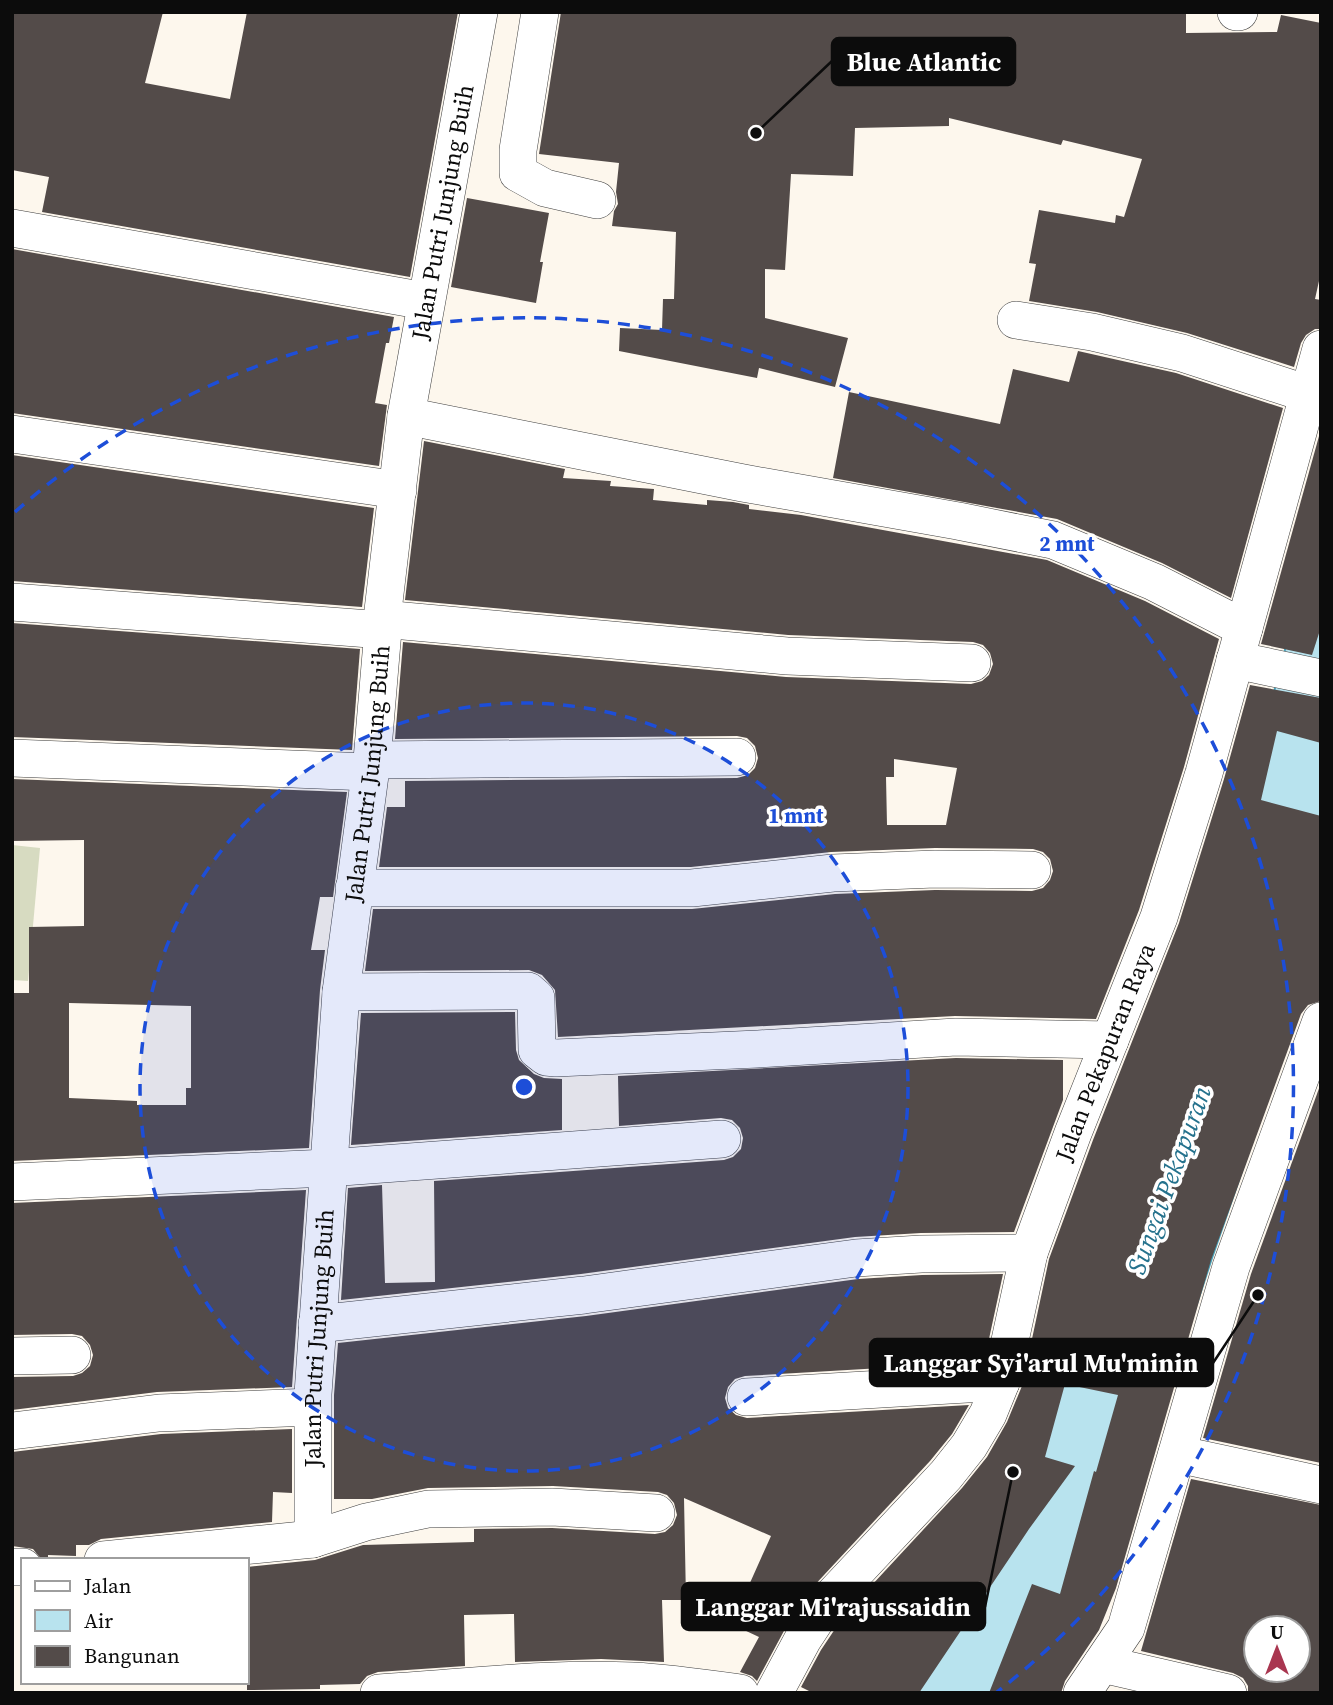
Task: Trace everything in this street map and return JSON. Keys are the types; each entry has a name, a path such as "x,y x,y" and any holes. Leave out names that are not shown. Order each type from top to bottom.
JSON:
{"street":[{"name":"Jalan Putri Junjung Buih","path":"313,1539 312,1407 341,992 371,766 383,624 406,416 479,12"},
{"path":"540,12 518,150 518,173 545,188 597,200"},
{"path":"12,228 425,301"},
{"path":"1016,320 1092,332 1182,354 1308,394"},
{"name":"Jalan Pekapuran Raya","path":"774,1693 803,1639 828,1601 946,1475 969,1446 988,1414 1001,1381 1029,1253 1073,1133 1159,917 1204,773 1321,349"},
{"path":"406,416 743,483 1053,540 1154,582 1276,669 1321,678"},
{"path":"12,434 398,490"},
{"path":"12,602 383,624 787,656 972,663"},
{"path":"12,758 371,766 737,757"},
{"path":"354,888 692,888 833,873 935,869 1031,870"},
{"path":"341,992 528,991 536,998 537,1050 546,1057 556,1058 956,1037 1110,1040"},
{"path":"1082,1693 1126,1628 1231,1267 1313,1066 1321,1021"},
{"path":"12,1182 328,1168 722,1139"},
{"path":"317,1324 584,1295 856,1258 921,1254 1029,1253"},
{"path":"12,1356 72,1355"},
{"path":"746,1397 1001,1381"},
{"path":"12,1431 159,1413 312,1407"},
{"path":"1177,1454 1321,1485"},
{"path":"123,1558 313,1539 378,1519 428,1509 552,1507 656,1513"},
{"path":"1102,1664 1228,1693"},
{"path":"379,1693 575,1681 631,1681 740,1693"}],"green space":[{"path":"12,845 40,848 28,981 12,980"}],"water":[{"name":"Sungai Pekapuran","path":"1321,511 1321,943 1173,1377 1046,1693 833,1693 986,1519 1274,692"}],"building":[{"path":"12,12 163,12 145,83 230,99 247,12 458,12 410,277 42,212 49,177 12,170"},
{"path":"561,12 1186,12 1186,33 1277,32 1281,15 1321,23 1321,272 1315,299 1321,300 1321,329 1315,329 1306,335 1294,367 1187,333 1097,312 1029,301 1036,264 1029,263 1039,210 1115,223 1116,215 1124,217 1142,159 1063,140 1061,145 949,118 949,126 855,128 853,176 791,174 785,270 765,269 765,318 848,338 835,387 759,368 757,378 619,351 620,328 662,330 663,299 674,299 676,232 612,226 618,204 616,192 619,163 539,154"},
{"path":"467,198 549,213 536,303 451,287"},
{"path":"12,249 394,317 389,343 386,343 375,403 387,405 379,466 12,413"},
{"path":"1078,351 1176,373 1283,408 1231,598 1162,563 1057,519 833,478 849,392 1000,424 1013,369 1069,382"},
{"path":"1321,429 1321,627 1312,655 1261,644"},
{"path":"424,441 565,469 563,478 611,481 610,486 654,489 653,500 707,505 707,500 733,502 749,505 749,509 801,515 1047,560 1145,601 1219,639 1184,767 1139,910 1096,1019 955,1016 558,1037 555,990 542,975 529,970 365,971 373,909 692,909 835,894 935,890 1032,891 1043,888 1050,880 1053,871 1050,859 1043,852 1033,849 935,848 831,852 691,867 379,867 387,807 405,807 405,781 737,778 748,775 755,768 758,758 755,746 747,738 737,736 395,739 403,642 786,677 971,684 982,681 989,675 993,664 990,653 983,645 973,642 788,635 405,600","holes":["894,759 957,768 946,825 887,825 886,777 894,777"]},
{"path":"12,455 374,508 362,607 12,581"},
{"path":"12,623 360,649 352,750 12,737"},
{"path":"1250,685 1321,698 1321,743 1277,731 1261,800 1321,816 1321,1001 1308,1005 1301,1014 1211,1260 1116,1588 1099,1630 1065,1681 1061,1693 989,1693 1032,1584 1060,1594 1118,1395 1065,1384 1045,1457 1075,1466 1029,1529 919,1693 813,1693 801,1687 845,1614 962,1488 987,1457 1007,1422 1022,1386 1049,1259 1179,923"},
{"path":"12,779 347,792 333,897 320,897 311,950 325,950 309,1148 12,1161 12,993 29,993 29,927 84,926 84,840 12,841","holes":["69,1003 191,1006 191,1088 186,1088 186,1105 137,1105 137,1101 69,1098"]},
{"path":"515,1012 516,1050 519,1060 534,1074 544,1078 562,1079 562,1130 351,1145 361,1013"},
{"path":"956,1058 1063,1060 1063,1100 1014,1232 855,1237 581,1274 341,1300 348,1188 382,1185 385,1283 435,1282 434,1181 724,1160 733,1157 741,1149 743,1138 740,1128 732,1120 721,1118 619,1126 618,1076"},
{"path":"1321,1083 1321,1463 1203,1438 1251,1274"},
{"path":"306,1190 292,1387 157,1392 12,1410 12,1377 73,1376 90,1366 93,1355 90,1345 82,1336 12,1335 12,1203"},
{"path":"1003,1274 984,1362 745,1376 735,1379 728,1387 725,1398 728,1408 736,1415 747,1418 969,1405 952,1434 930,1461 811,1589 785,1629 757,1681 740,1672 759,1637 727,1622 740,1592 745,1594 771,1536 684,1498 686,1600 662,1600 664,1662 601,1659 515,1662 514,1614 464,1615 465,1666 378,1672 367,1676 360,1684 320,1685 320,1689 247,1690 248,1567 315,1560 363,1545 474,1542 474,1529 552,1528 655,1534 665,1532 673,1525 677,1515 674,1503 667,1495 658,1492 553,1486 428,1488 372,1499 334,1499 334,1395 338,1343 586,1316 858,1279"},
{"path":"292,1429 292,1493 273,1492 272,1522 101,1539 89,1545 76,1545 76,1556 48,1555 48,1558 40,1558 33,1549 12,1546 12,1452 161,1434"},
{"path":"1191,1479 1321,1505 1321,1693 1248,1693 1247,1684 1312,1684 1312,1614 1242,1614 1242,1678 1141,1651"}],"place":[{"name":"Blue Atlantic","path":"756,133"},
{"name":"Langgar Syi'arul Mu'minin","path":"1258,1295"},
{"name":"Langgar Mi'rajussaidin","path":"1013,1472"}]}
